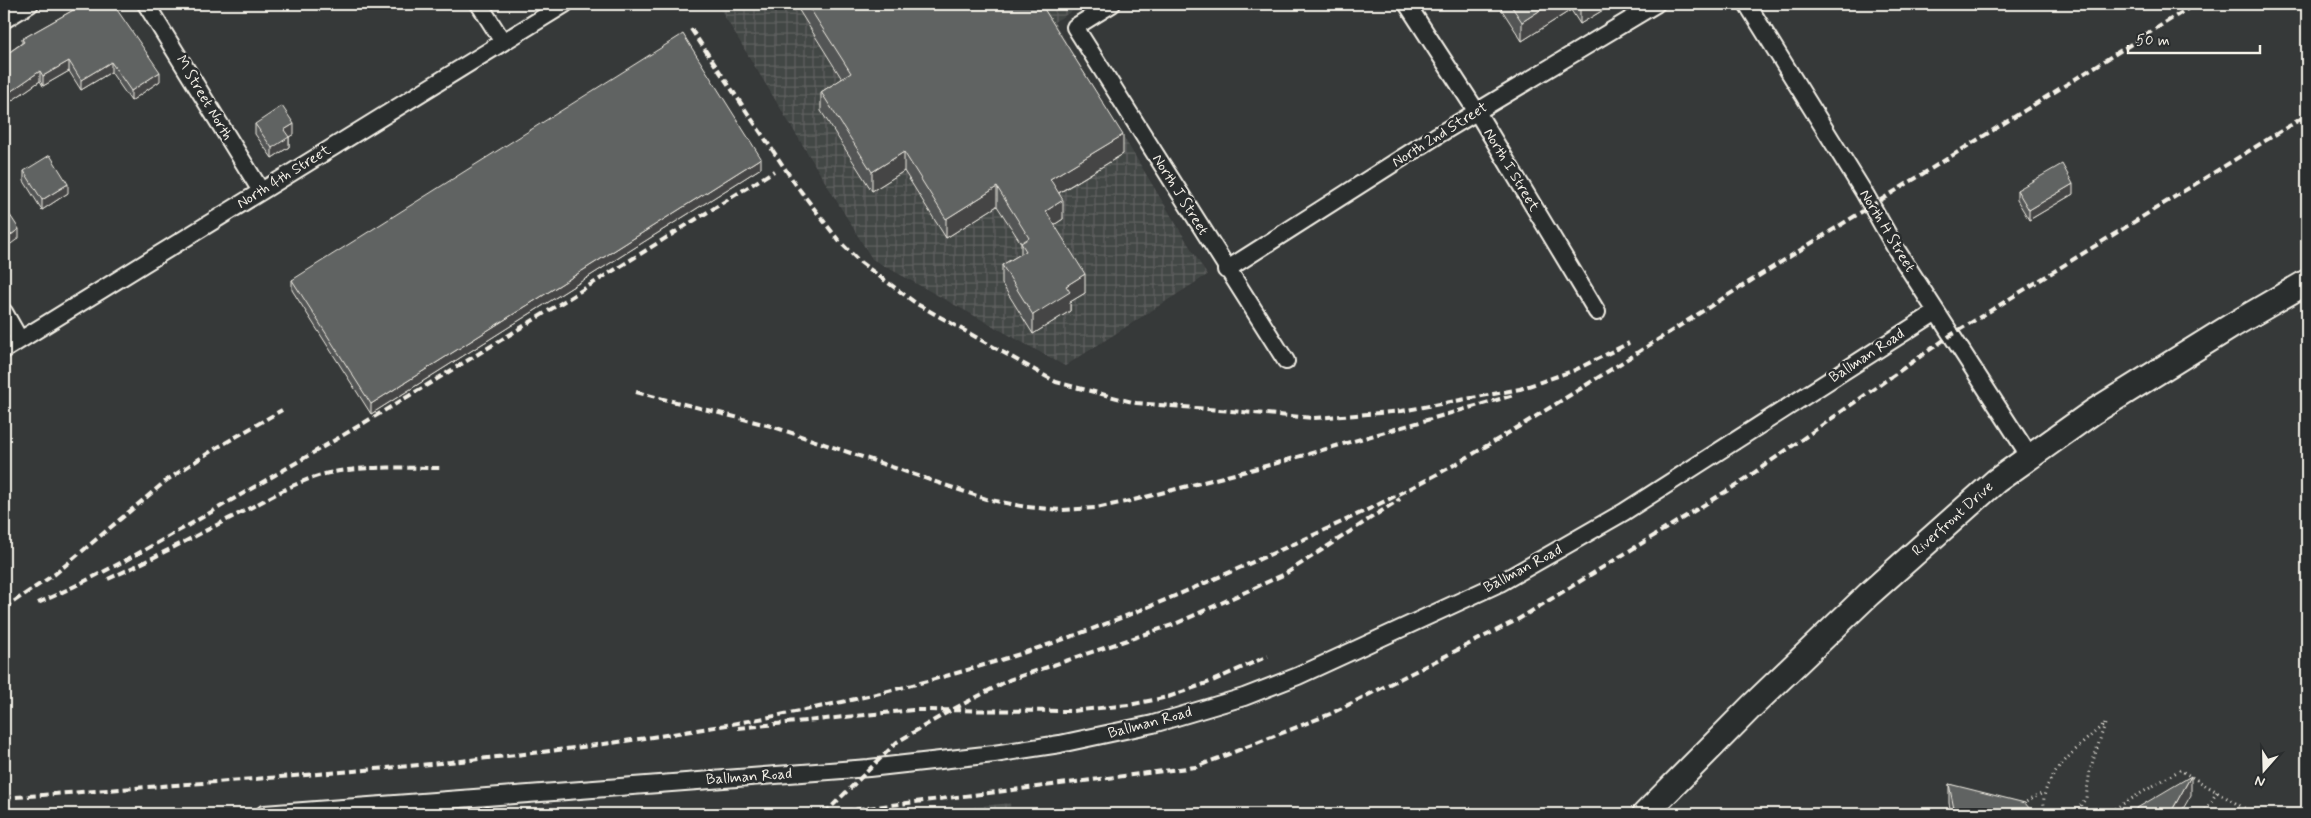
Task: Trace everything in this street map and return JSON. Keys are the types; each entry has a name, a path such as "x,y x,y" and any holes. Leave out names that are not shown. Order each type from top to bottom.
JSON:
{"street":[{"path":"4,20 30,4"},
{"name":"M Street North","path":"146,4 261,191"},
{"path":"479,4 503,42"},
{"name":"North 4th Street","path":"4,350 565,4"},
{"name":"North J Street","path":"1112,4 1075,27 1226,270 1286,361"},
{"name":"North I Street","path":"1406,4 1476,112 1597,312"},
{"name":"North 2nd Street","path":"1226,270 1476,112 1656,4"},
{"name":"North H Street","path":"1747,4 1865,194 1896,249 2030,456"},
{"name":"Riverfront Drive","path":"1645,814 1752,706 1869,594 1996,481 2093,412 2233,325 2307,282"},
{"path":"4,312 20,340"},
{"name":"Ballman Road","path":"264,814 927,762 1060,744 1153,724 1244,697 1298,676 1500,583 1624,512 1936,312"}],"path":[{"path":"2047,814 2042,806 2044,793 2055,772 2105,723 2090,770 2086,798 2076,814"},
{"path":"2106,814 2180,770 2254,814"},
{"path":"2203,814 2217,792"},
{"path":"2021,804 2044,793"}],"shaded area":[{"path":"717,4 1084,4 1054,22 1207,275 1065,366 872,259"},
{"path":"1010,803 1011,814 909,814"}],"building":[{"path":"84,4 113,4 160,72 131,91 111,62 81,80 69,61 43,76 40,71 7,94 4,91 4,56 24,42 22,39"},
{"path":"807,4 1041,4 1123,135 1050,179 1063,200 1046,211 1085,274 1066,286 1070,292 1033,315 1002,265 1026,251 1021,243 1029,238 997,187 946,219 904,152 872,172 821,92 851,73"},
{"path":"1510,4 1550,4 1522,22"},
{"path":"683,34 761,158 371,404 292,280"},
{"path":"282,106 294,124 284,130 289,137 272,148 255,124"},
{"path":"50,155 68,184 42,200 24,171"},
{"path":"2062,164 2073,184 2029,210 2017,190"},
{"path":"4,206 19,229 4,240"},
{"path":"2191,776 2170,814 2127,814"},
{"path":"1949,784 2025,803 2034,814 1955,814"}],"railway":[{"path":"4,798 396,767 527,754 658,736 787,713 915,684 1041,647 1097,627 1208,582 1332,527 1378,505 1484,448 2195,4"},
{"path":"691,29 796,185 839,241 860,262 917,304 1056,382 1136,403 1314,418 1402,411 1520,389 1575,370 1629,343"},
{"path":"820,814 1196,767 1330,714 1517,620 1738,484 1951,335 2307,115"},
{"path":"38,603 133,556 410,396 774,171"},
{"path":"636,392 771,426 986,499 1026,507 1061,510 1096,508 1130,501 1277,463 1514,395"},
{"path":"4,608 55,574 167,480 213,450 282,410"},
{"path":"108,579 303,481 335,472 365,468 440,468"},
{"path":"824,814 897,742 948,712 1009,680 1175,624 1285,574 1400,499"},
{"path":"738,728 913,710 1072,711 1129,705 1168,697 1210,682 1268,656"}]}
